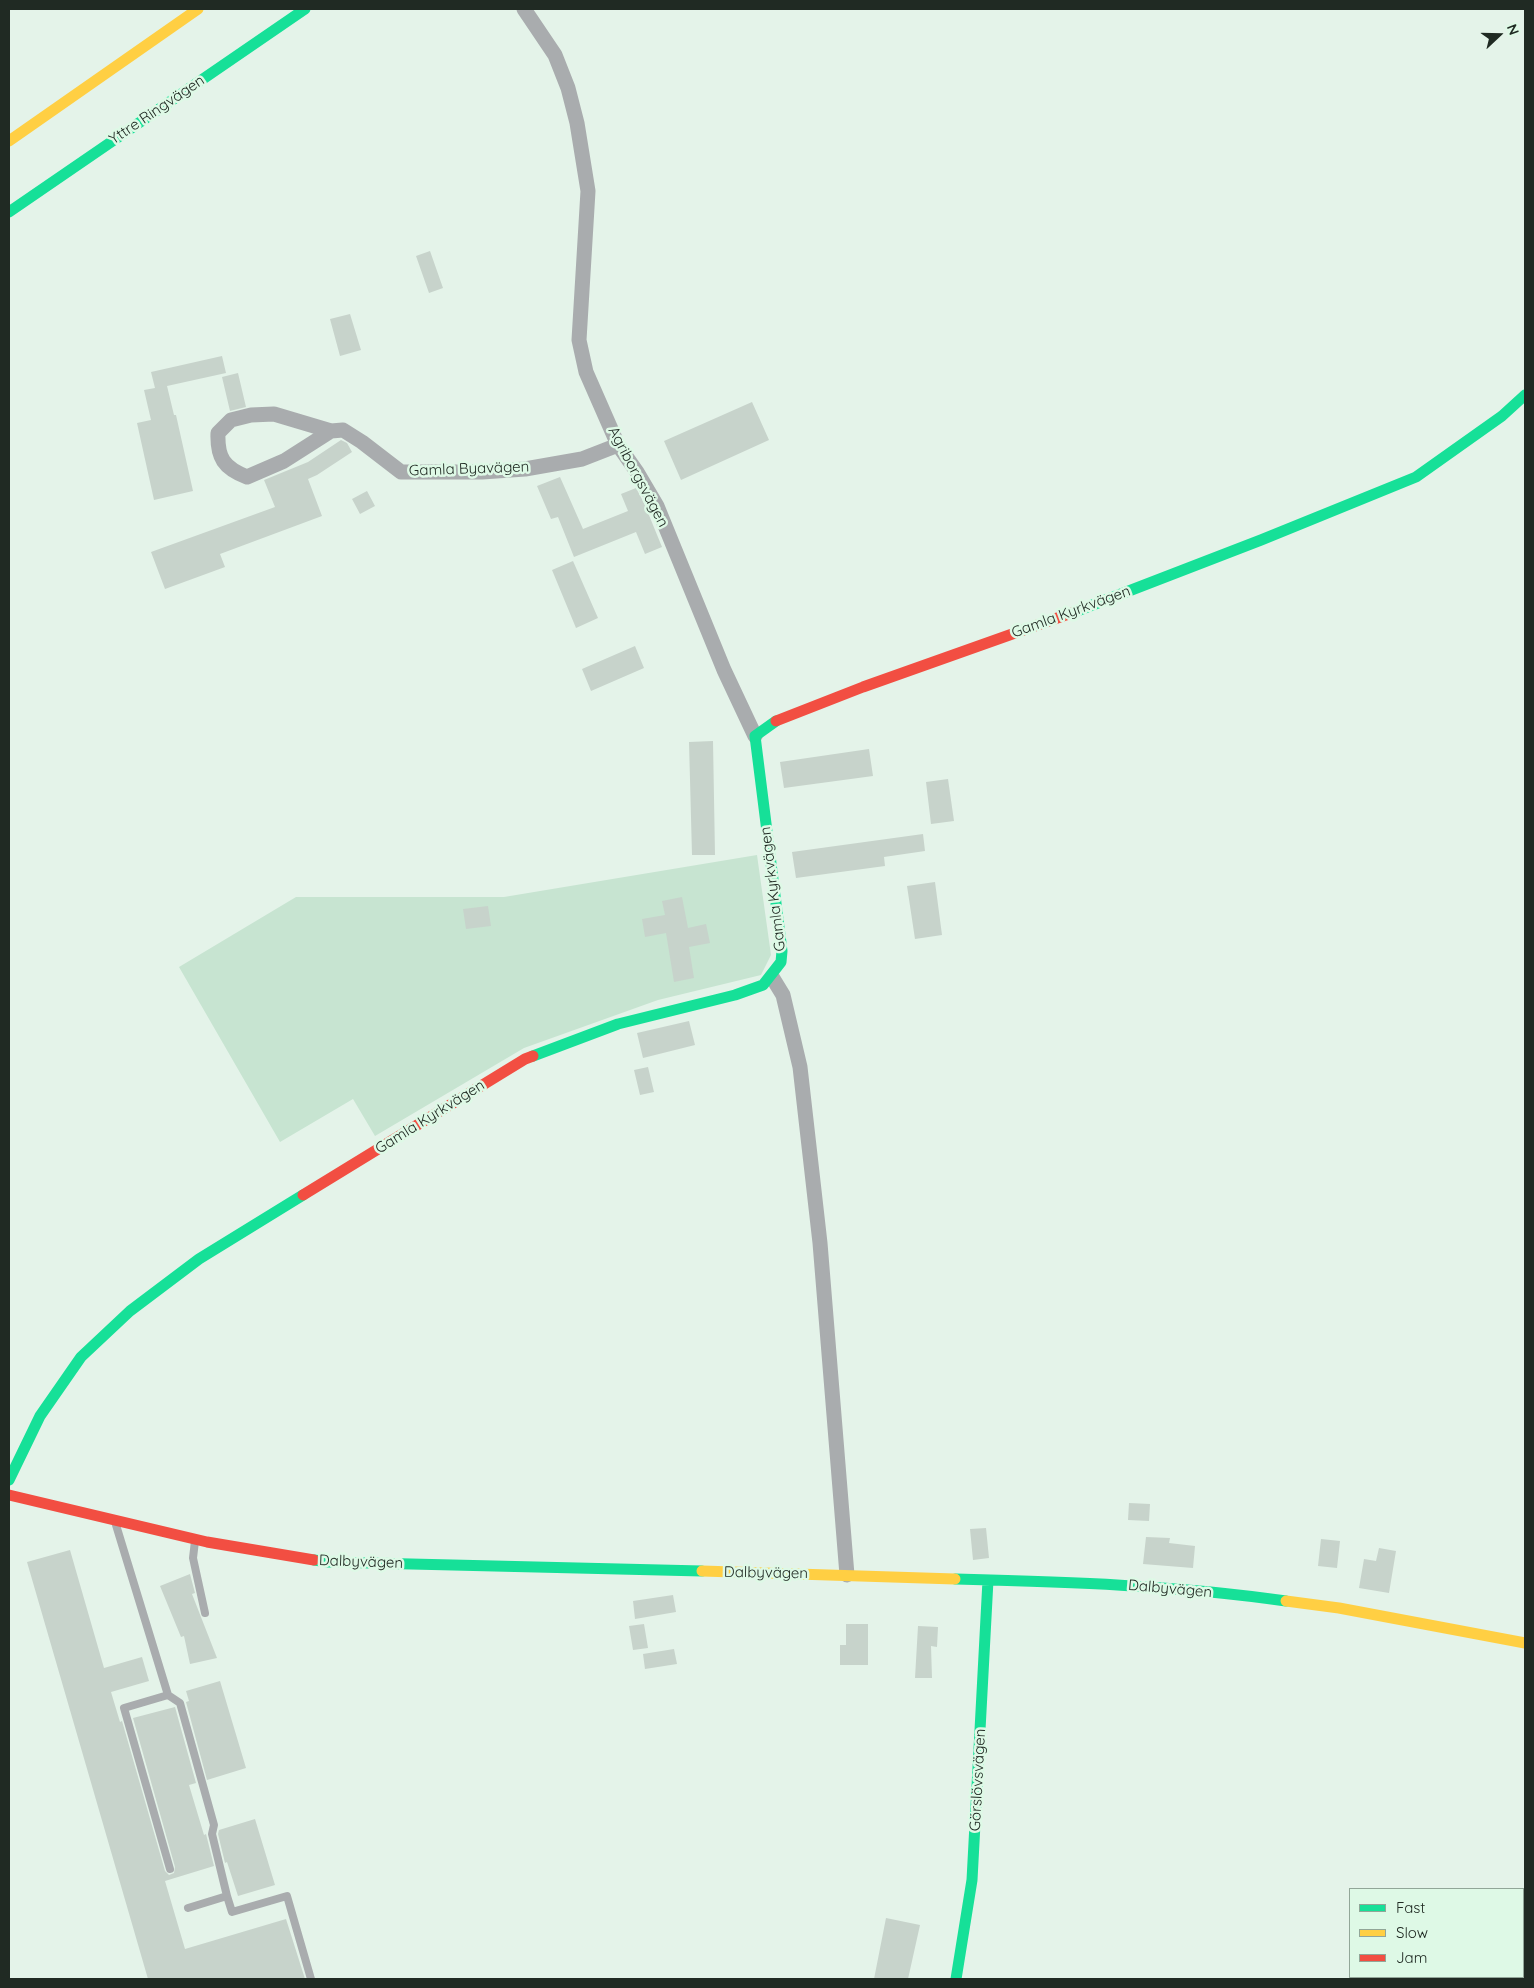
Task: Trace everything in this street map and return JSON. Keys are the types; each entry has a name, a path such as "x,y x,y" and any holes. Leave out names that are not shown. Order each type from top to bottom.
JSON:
{"main road":[{"path":"108,72 187,9"},
{"path":"9,141 198,9"},
{"name":"Yttre Ringvägen","path":"9,212 305,9"},
{"name":"Gamla Kyrkvägen","path":"9,1480 40,1416 80,1357 130,1311 199,1259 525,1059 618,1024 744,992 763,985 772,978 781,962 782,952 755,736 778,720 846,693 1054,619 1269,537 1416,478 1502,416 1525,395"},
{"name":"Dalbyvägen","path":"9,1495 272,1555 328,1562 847,1575 1111,1584 1245,1595 1339,1608 1525,1643"},
{"name":"Görslövsvägen","path":"956,1979 972,1880 988,1580"}],"street":[{"name":"Agriborgsvägen","path":"524,9 555,55 568,88 577,123 588,191 579,340 586,372 618,445 657,506 724,670 755,736"},
{"name":"Gamla Byavägen","path":"331,431 284,461 247,478 230,470 217,449 218,433 231,420 252,415 274,414 331,431 343,430 401,472 482,472 525,469 582,459 618,445"},
{"path":"772,978 783,995 800,1067 820,1243 847,1575"}],"lane":[{"path":"115,1520 168,1695 180,1703 214,1825 212,1834 232,1912 287,1896 311,1979"},
{"path":"196,1539 193,1558 205,1613"},
{"path":"168,1695 124,1708 170,1870"},
{"path":"188,1908 228,1896"}],"green space":[{"path":"757,855 771,955 761,975 658,1000 524,1048 375,1136 353,1099 280,1142 179,967 296,897 504,897"}],"building":[{"path":"430,251 443,288 429,293 416,256"},
{"path":"350,314 361,350 340,356 330,319"},
{"path":"222,356 226,373 167,386 174,415 176,415 193,491 154,500 137,423 151,420 144,390 155,388 151,372"},
{"path":"238,373 246,407 230,411 222,377"},
{"path":"752,402 769,440 681,480 664,441"},
{"path":"341,440 347,443 352,452 308,479 322,516 220,554 225,567 165,589 151,552 275,507 264,480 308,462"},
{"path":"560,477 583,529 628,511 621,494 636,488 662,547 645,554 636,532 574,557 558,517 551,519 537,486"},
{"path":"367,491 375,506 360,514 352,499"},
{"path":"573,561 598,618 576,628 552,570"},
{"path":"635,646 644,668 591,691 582,669"},
{"path":"713,741 715,855 692,855 689,742"},
{"path":"869,749 873,776 784,788 780,762"},
{"path":"948,779 954,821 931,824 926,782"},
{"path":"923,834 925,851 884,857 885,866 796,878 792,852"},
{"path":"935,882 942,935 915,939 907,886"},
{"path":"682,897 688,928 706,924 710,943 689,947 694,978 674,982 666,933 645,937 642,919 665,915 662,901"},
{"path":"488,906 491,926 466,929 463,909"},
{"path":"689,1021 695,1045 643,1058 637,1033"},
{"path":"648,1067 654,1092 640,1095 634,1070"},
{"path":"1129,1503 1150,1504 1149,1521 1128,1520"},
{"path":"986,1528 989,1558 973,1560 970,1529"},
{"path":"1146,1537 1170,1538 1169,1543 1195,1546 1193,1568 1143,1564"},
{"path":"1321,1539 1340,1541 1337,1568 1318,1566"},
{"path":"1379,1548 1396,1551 1389,1593 1359,1588 1364,1559 1376,1561"},
{"path":"70,1550 104,1668 142,1657 149,1681 111,1692 120,1722 122,1721 165,1871 169,1875 174,1873 175,1867 133,1718 175,1707 196,1783 189,1785 204,1835 206,1834 214,1866 165,1881 185,1949 286,1919 305,1979 148,1979 27,1562"},
{"path":"190,1574 195,1593 192,1594 217,1658 190,1664 184,1636 181,1637 160,1586"},
{"path":"673,1595 676,1612 635,1619 633,1601"},
{"path":"644,1624 648,1648 633,1650 629,1626"},
{"path":"846,1624 868,1624 868,1665 840,1665 840,1645 846,1645"},
{"path":"918,1626 938,1627 937,1647 931,1646 932,1678 915,1678"},
{"path":"674,1649 677,1664 645,1669 643,1654"},
{"path":"220,1681 246,1768 207,1780 186,1702 189,1701 186,1691"},
{"path":"255,1819 275,1885 238,1896 227,1862 225,1863 218,1834 219,1830"},
{"path":"886,1918 920,1925 908,1979 874,1979"}],"traffic: fast":[{"path":"9,212 305,9"},
{"path":"1077,611 1261,540 1416,477 1502,416 1525,395"},
{"path":"533,1056 618,1024 735,995 763,985 781,962 782,951 755,736 776,721"},
{"path":"9,1480 40,1416 81,1357 130,1311 199,1259 303,1195"},
{"path":"314,1560 328,1562 702,1571"},
{"path":"955,1579 1162,1588 1286,1601"},
{"path":"956,1979 972,1880 988,1580"}],"traffic: slow":[{"path":"9,141 198,9"},
{"path":"702,1571 955,1579"},
{"path":"1286,1601 1339,1608 1525,1643"}],"traffic: jam":[{"path":"776,721 863,687 1077,611"},
{"path":"303,1195 525,1059 533,1056"},
{"path":"9,1495 207,1542 314,1560"}]}
